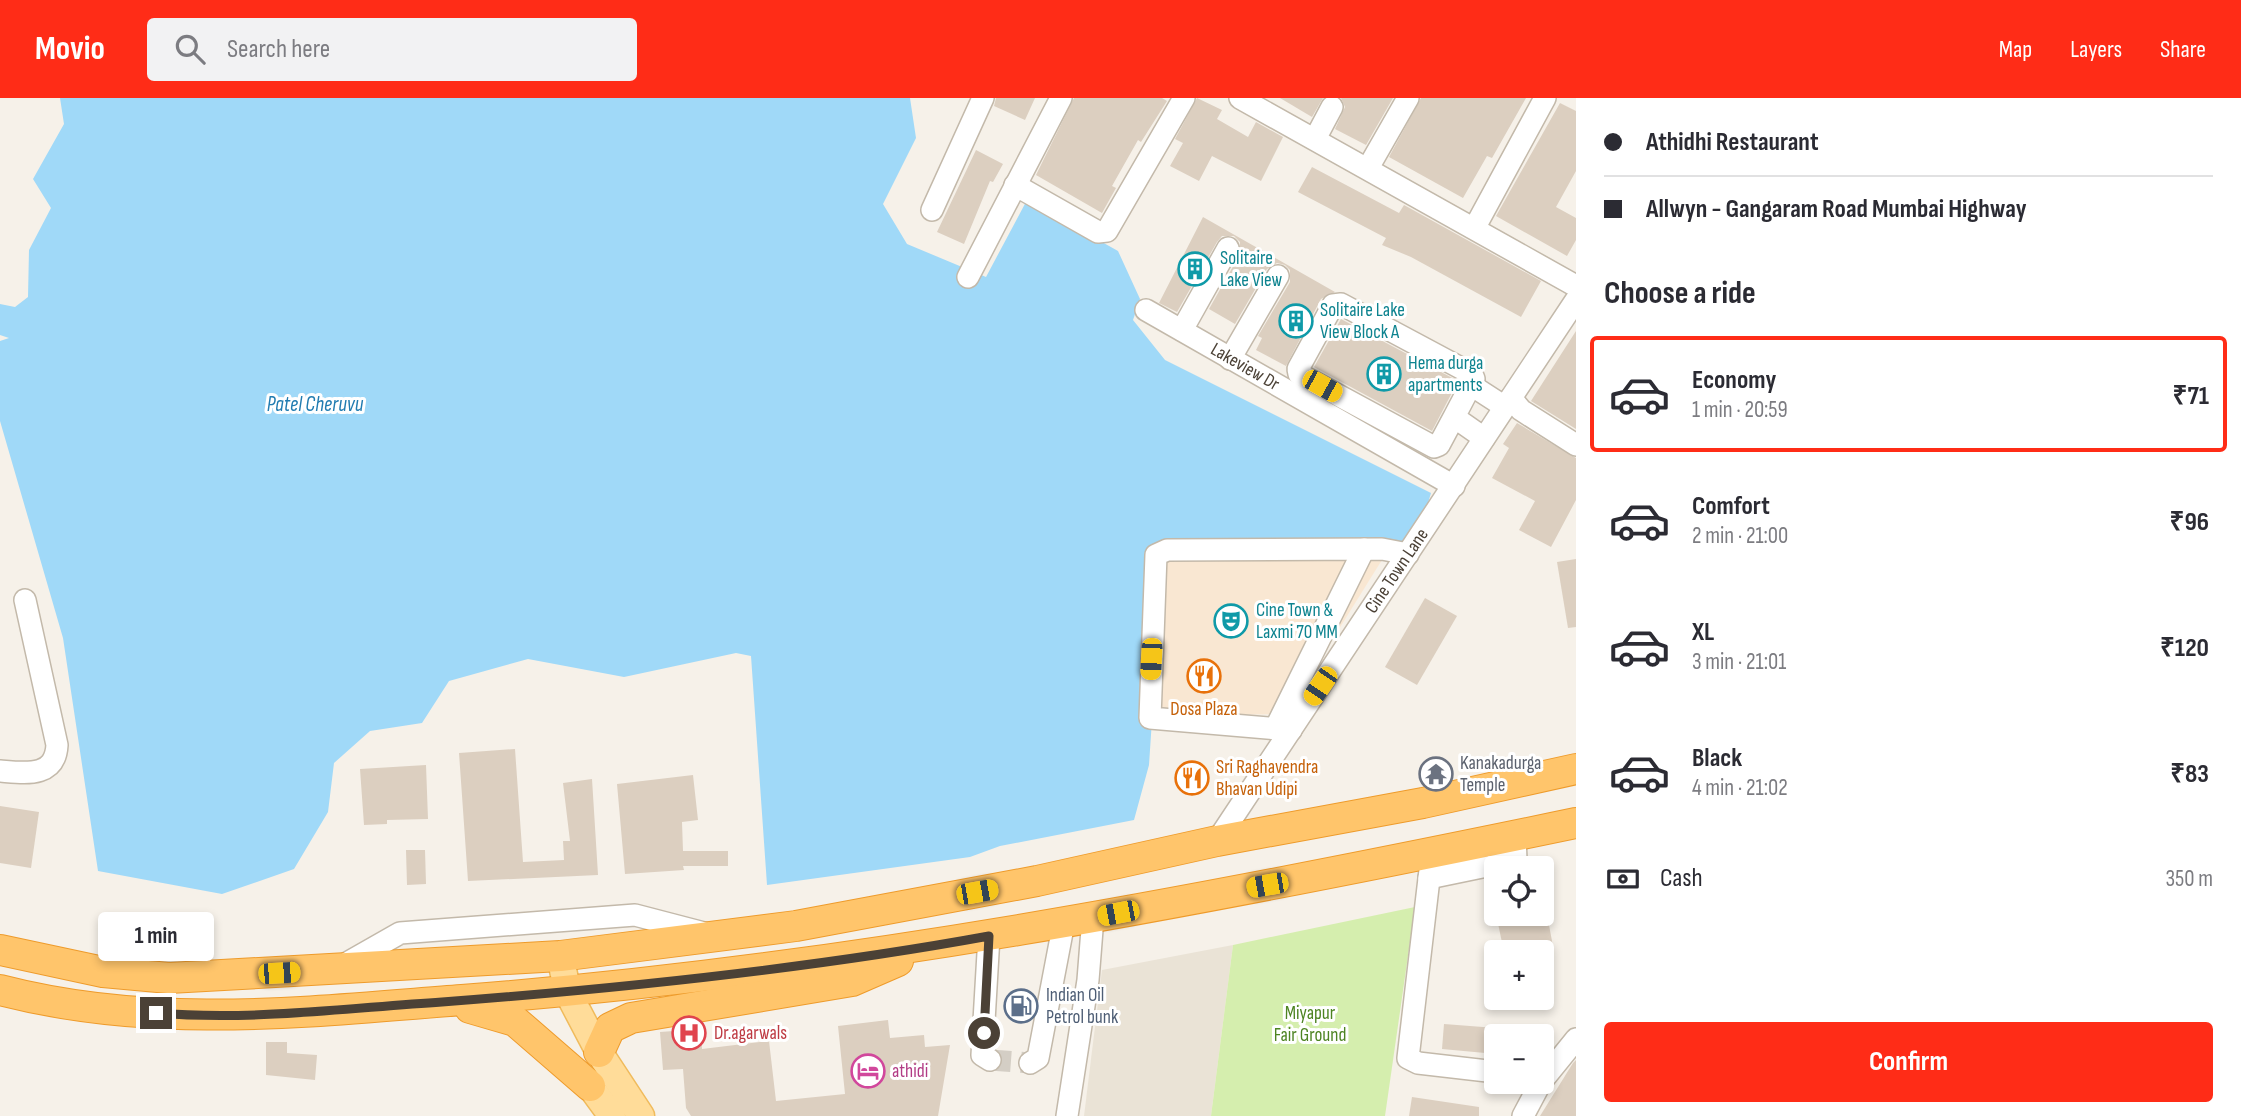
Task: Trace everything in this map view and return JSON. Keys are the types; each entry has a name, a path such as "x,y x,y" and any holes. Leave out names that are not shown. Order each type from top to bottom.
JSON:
{"highway":[{"path":"0,950 103,972 169,978 334,971 560,956 796,926 1014,885 1217,841 1423,803 1576,769"},
{"path":"0,990 56,1005 207,1017 568,993 930,947 1078,920 1430,865 1515,836 1576,823"},
{"path":"599,1052 610,1028 631,1018 852,981 930,947"},
{"path":"439,1002 493,1012 515,1021 590,1086"}],"main road":[{"path":"560,956 568,993 599,1052 641,1116"},
{"path":"522,959 529,995"},
{"path":"590,1086 612,1116"}],"street":[{"path":"932,210 983,98"},
{"path":"968,277 1061,98"},
{"path":"1015,185 1098,232 1107,231 1184,98"},
{"path":"1240,98 1475,227 1576,286"},
{"path":"1368,168 1408,98"},
{"path":"1475,227 1545,98"},
{"path":"1315,139 1332,107"},
{"path":"1182,330 1228,248"},
{"path":"1230,359 1278,276"},
{"name":"Cine Town Lane","path":"1217,841 1283,730 1408,554 1576,300"},
{"path":"1337,303 1472,374 1471,385 1454,417 1439,445 1434,447 1300,374 1298,369 1333,305 1337,303"},
{"name":"Lakeview Dr","path":"1146,310 1454,486"},
{"path":"1471,385 1508,402 1576,445"},
{"path":"1454,417 1484,438"},
{"path":"1364,549 1283,730 1150,718 1156,555 1167,550 1364,549 1408,554"},
{"path":"0,771 33,774 47,769 57,757 58,745 25,600"},
{"path":"1430,865 1408,1058 1418,1063 1484,1071"},
{"path":"334,971 400,933 635,915 714,936"},
{"path":"1030,1063 1038,1058 1078,920"},
{"path":"1067,1116 1088,980 1078,920"},
{"path":"989,936 982,1055 990,1060"},
{"path":"1554,1066 1576,1039"},
{"path":"1523,1116 1535,1094"}],"shaded area":[{"path":"1395,539 1286,714 1154,716 1164,557"},
{"path":"1233,945 1211,1116 1084,1116 1102,970"}],"green space":[{"name":"Miyapur Fair Ground","path":"1415,907 1385,1116 1211,1116 1233,945"}],"water":[{"name":"Patel Cheruvu","path":"60,98 910,98 916,138 883,204 907,244 986,277 1027,200 1118,251 1140,299 1133,320 1165,360 1431,493 1416,543 1163,554 1149,765 1134,820 1000,846 970,857 767,885 751,656 736,653 624,677 528,659 449,681 422,723 370,731 334,763 328,812 294,869 222,894 98,871 63,638 0,421 0,341 9,338 0,335 0,304 15,307 28,297 29,250 51,208 33,179 64,124"}],"building":[{"path":"996,98 1035,98 1025,120 994,106"},
{"path":"1074,98 1162,98 1167,101 1141,142 1138,140 1112,186 1116,188 1102,213 1036,175"},
{"path":"1197,98 1222,110 1217,119 1248,137 1256,122 1283,137 1261,181 1212,156 1199,181 1170,166 1183,143 1175,139"},
{"path":"1280,98 1323,98 1312,117"},
{"path":"1341,98 1393,98 1366,145 1335,129 1345,107"},
{"path":"1421,98 1526,98 1492,158 1487,156 1463,198 1389,157"},
{"path":"1560,103 1576,111 1576,171 1556,207 1576,218 1576,240 1567,256 1496,216"},
{"path":"976,150 1003,164 993,182 990,181 964,244 937,232"},
{"path":"1312,167 1399,213 1404,205 1541,281 1521,317 1411,257 1382,245 1386,238 1298,192"},
{"path":"1203,217 1335,292 1321,299 1286,366 1256,350 1262,338 1258,336 1290,282 1290,270 1285,265 1277,263 1267,269 1235,324 1209,309 1240,254 1240,242 1234,236 1222,236 1217,242 1177,312 1159,303"},
{"name":"Hema durga apartments","path":"1341,319 1458,381 1432,431 1314,367"},
{"path":"1576,331 1576,429 1531,401"},
{"path":"1517,423 1576,458 1576,500 1551,547 1519,530 1535,501 1492,478 1509,448 1503,444"},
{"path":"1576,559 1576,627 1568,628 1557,562"},
{"path":"1425,598 1457,616 1417,685 1385,667"},
{"path":"515,749 523,862 564,860 563,841 570,841 563,783 592,779 598,875 468,881 459,753"},
{"path":"426,765 428,819 387,820 387,824 364,825 360,769"},
{"path":"693,775 698,820 682,822 683,851 728,851 728,866 683,866 684,870 625,874 617,784"},
{"path":"0,806 39,812 31,868 0,863"},
{"path":"406,850 425,850 426,884 407,885"},
{"path":"1499,926 1549,926 1552,940 1501,940"},
{"path":"888,1020 890,1038 924,1035 925,1047 950,1045 938,1116 691,1116 686,1108 683,1069 663,1070 660,1032 701,1029 702,1049 769,1041 776,1101 845,1094 838,1026"},
{"path":"1444,1024 1484,1027 1484,1053 1442,1049"},
{"path":"266,1042 287,1042 287,1053 317,1055 315,1080 266,1075"},
{"path":"1576,1060 1576,1116 1540,1116 1554,1094"},
{"path":"1412,1097 1479,1107 1479,1116 1409,1116"}],"tunnel":[{"path":"990,1060 1030,1063"}],"place":[{"name":"Solitaire Lake View","path":"1195,269"},
{"name":"Solitaire Lake View Block A","path":"1296,321"},
{"name":"Hema durga apartments","path":"1384,374"},
{"name":"Cine Town & Laxmi 70 MM","path":"1231,621"},
{"name":"Dosa Plaza","path":"1204,676"},
{"name":"Kanakadurga Temple","path":"1436,774"},
{"name":"Sri Raghavendra Bhavan Udipi","path":"1192,778"},
{"name":"Indian Oil Petrol bunk","path":"1021,1006"},
{"name":"Dr.agarwals","path":"689,1033"},
{"name":"athidi","path":"868,1071"}],"route":[{"path":"156,1013 207,1017 263,1015 587,991 930,947 989,936 984,1033"}]}
